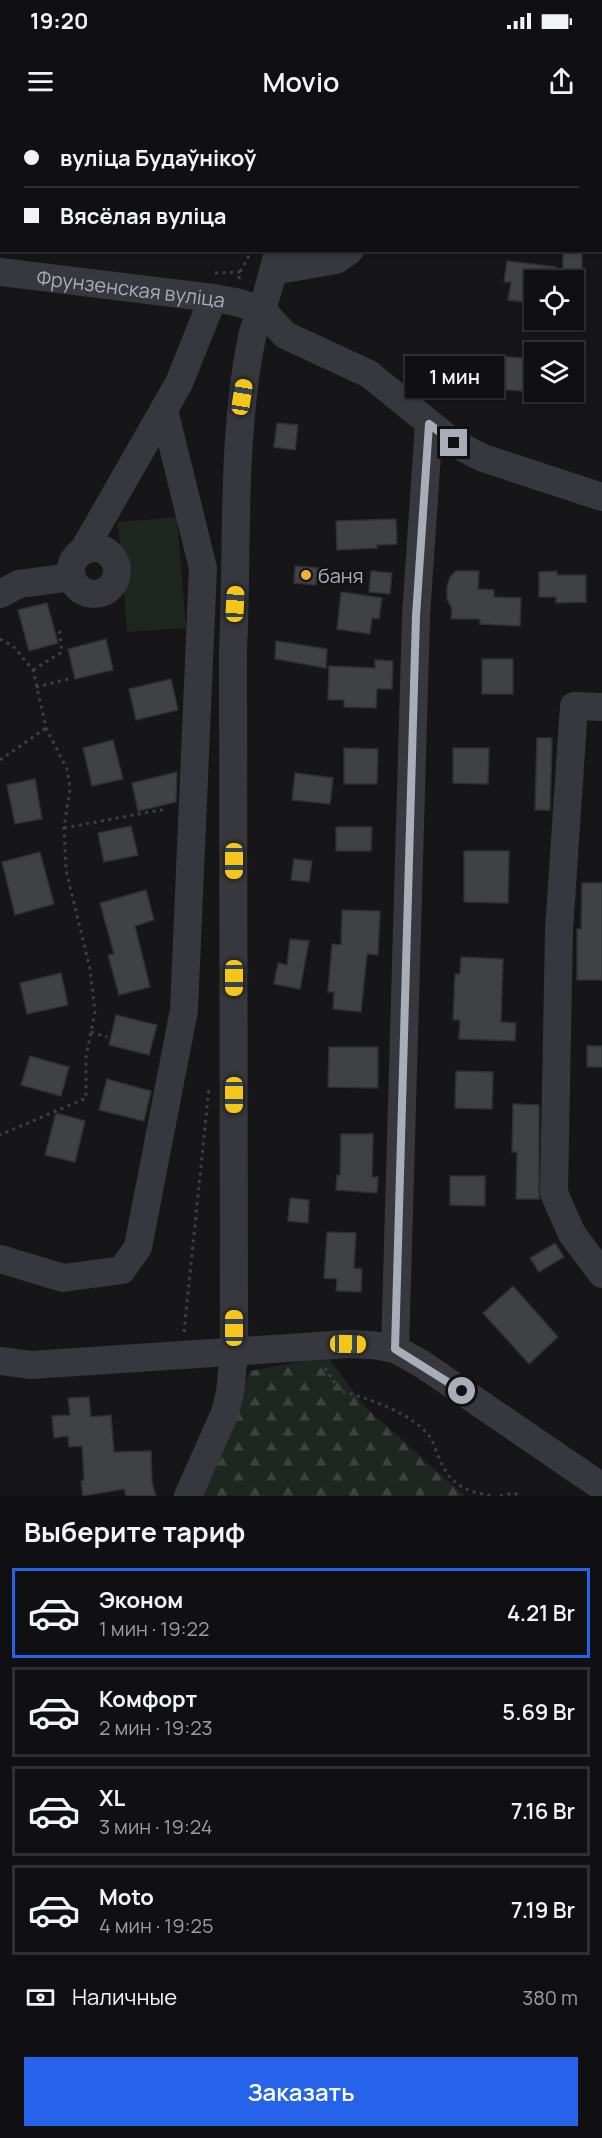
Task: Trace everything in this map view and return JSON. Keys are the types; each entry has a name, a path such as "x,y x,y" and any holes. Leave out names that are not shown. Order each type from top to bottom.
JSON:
{"street":[{"path":"188,1496 225,1413 230,1393 234,1352 233,651 237,474 242,397 252,334 262,310 276,261 336,260 347,252"},
{"name":"Фрунзенская вуліца","path":"0,272 213,298 262,310"},
{"path":"83,551 95,548 106,551 116,564 116,578 110,588 96,594 82,590 75,584 71,568 179,383 213,298"},
{"path":"262,310 285,335 369,374 454,443 483,458 602,497"},
{"path":"0,1259 63,1278 122,1270 138,1246 184,1010 203,568 164,410"},
{"path":"395,1349 416,616 429,424"},
{"path":"0,594 19,584 72,577"},
{"path":"602,707 574,706 559,930 554,1193 572,1234 602,1274"},
{"path":"0,1361 31,1365 318,1345 372,1345 395,1349 422,1364 602,1487"}],"path":[{"path":"33,670 62,652 59,629"},
{"path":"0,639 13,646 33,670 46,728 67,769 69,789 64,828 66,870 90,969 95,1012 86,1056 86,1098 0,1135"},
{"path":"36,687 69,679"},
{"path":"0,760 46,728"},
{"path":"64,828 166,808"},
{"path":"91,1032 107,1037"},
{"path":"318,1345 326,1373 340,1391 367,1398 413,1421 430,1437 440,1462 453,1482 469,1492 493,1496"},
{"path":"500,1496 514,1493 520,1496"}],"green space":[{"path":"177,517 186,628 127,632 118,522"},
{"path":"328,1357 364,1406 465,1496 198,1496 250,1371"}],"building":[{"path":"563,252 582,252 582,270 563,270"},
{"path":"507,261 556,267 556,270 524,270 524,302 508,300 511,282 504,282"},
{"path":"498,356 524,358 524,391 495,389"},
{"path":"277,423 298,425 295,450 274,447"},
{"path":"396,519 397,544 377,545 377,548 337,550 336,521"},
{"name":"баня","path":"295,566 318,568 316,585 294,583"},
{"path":"371,571 392,573 390,594 369,592"},
{"path":"456,571 479,571 478,589 494,590 494,597 521,598 520,626 480,624 480,619 451,619 452,609 447,599 447,586 450,577"},
{"path":"557,571 557,575 586,575 586,602 556,603 556,597 539,597 539,572"},
{"path":"341,592 382,598 379,619 372,618 370,634 337,629"},
{"path":"47,603 58,643 29,651 18,610"},
{"path":"106,639 113,670 75,679 68,649"},
{"path":"276,641 327,649 326,668 275,659"},
{"path":"482,659 513,659 513,694 482,694"},
{"path":"375,660 393,661 392,689 377,689 376,708 344,707 344,700 328,700 329,666 375,668"},
{"path":"171,679 178,710 136,720 129,689"},
{"path":"537,738 552,738 550,810 535,810"},
{"path":"113,740 123,779 92,786 83,748"},
{"path":"344,748 378,749 377,784 344,784"},
{"path":"453,748 489,748 488,784 453,783"},
{"path":"177,772 176,802 138,811 132,783"},
{"path":"295,773 333,778 330,804 292,800"},
{"path":"35,779 42,819 15,824 7,785"},
{"path":"131,826 138,855 104,862 98,833"},
{"path":"336,827 372,827 371,851 336,851"},
{"path":"464,851 509,851 508,903 464,902"},
{"path":"40,852 54,904 15,915 2,862"},
{"path":"294,859 312,861 309,882 291,880"},
{"path":"582,883 602,883 602,980 577,980 577,929 581,929"},
{"path":"146,890 154,920 135,926 150,987 119,995 108,955 114,954 100,903"},
{"path":"342,910 380,911 378,955 367,954 361,1012 333,1009 334,992 328,992 332,944 341,945"},
{"path":"290,939 309,941 300,989 274,984 278,963 287,965"},
{"path":"461,957 503,959 501,1022 516,1023 515,1041 459,1039 460,1020 453,1020 455,974 460,974"},
{"path":"61,973 68,1005 27,1014 20,983"},
{"path":"116,1015 157,1025 149,1055 109,1045"},
{"path":"587,1046 602,1046 602,1067 587,1067"},
{"path":"329,1047 378,1047 378,1088 328,1087"},
{"path":"30,1056 69,1067 61,1096 21,1085"},
{"path":"456,1071 493,1072 492,1109 455,1108"},
{"path":"107,1079 151,1091 144,1121 99,1110"},
{"path":"513,1104 539,1105 539,1199 516,1199 517,1152 512,1152"},
{"path":"56,1113 85,1121 75,1162 45,1155"},
{"path":"341,1134 373,1134 372,1177 378,1177 377,1193 336,1190 337,1175 340,1175"},
{"path":"450,1176 485,1176 485,1206 450,1205"},
{"path":"290,1198 309,1200 308,1223 288,1221"},
{"path":"327,1232 356,1233 354,1268 362,1269 361,1292 336,1291 337,1279 324,1278"},
{"path":"555,1243 564,1257 539,1272 530,1258"},
{"path":"513,1286 558,1337 529,1364 483,1313"},
{"path":"89,1397 91,1417 111,1415 114,1452 151,1451 152,1482 156,1496 126,1496 124,1489 83,1496 82,1446 69,1447 68,1436 54,1438 52,1416 70,1415 68,1398"}],"place":[{"name":"баня","path":"306,575"}],"route":[{"path":"454,443 429,424 416,616 395,1349 462,1391"}]}
